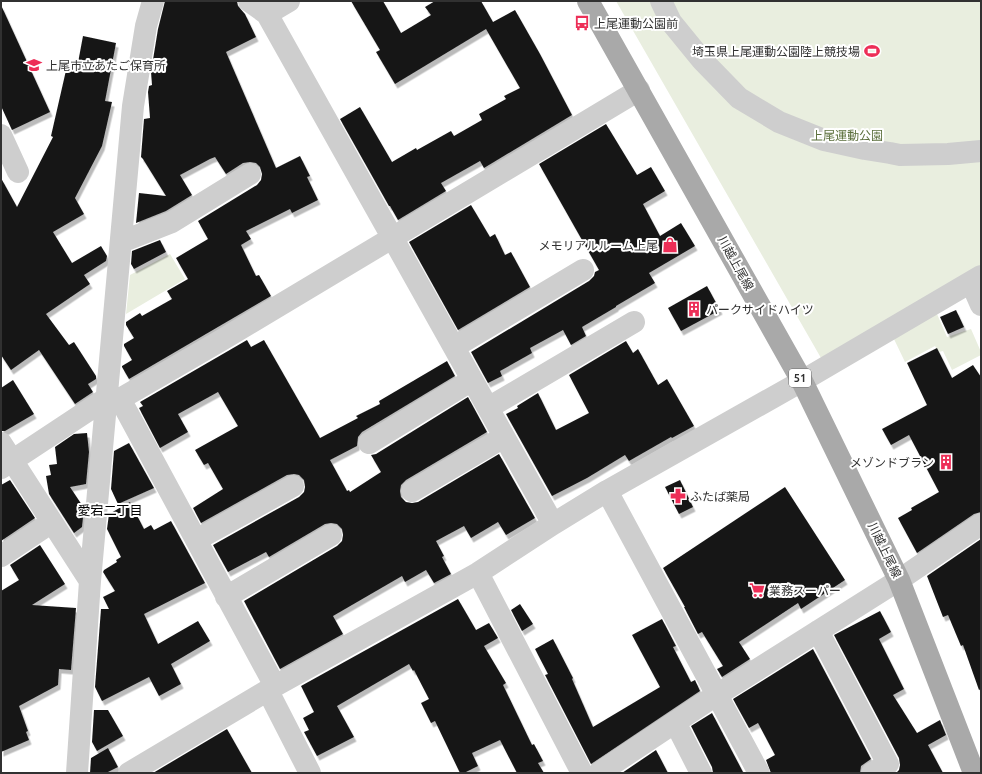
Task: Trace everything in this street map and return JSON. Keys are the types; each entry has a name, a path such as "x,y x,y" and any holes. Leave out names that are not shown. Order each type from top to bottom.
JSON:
{"main road":[{"name":"川越上尾線","path":"588,1 802,381 900,580 974,773"}],"street":[{"path":"77,773 90,581 113,399 121,242 133,106 146,26 153,1"},
{"path":"248,1 267,14 553,524"},
{"path":"267,14 289,1"},
{"path":"662,1 671,22 702,60 738,98 779,122 824,140 895,154 948,154 981,151"},
{"path":"7,464 113,399 220,341 639,90"},
{"path":"1,135 18,172"},
{"path":"121,242 172,222 250,174"},
{"path":"454,347 583,270"},
{"path":"129,773 272,689 478,573 607,491 802,381 976,279 981,305"},
{"path":"488,408 634,322"},
{"path":"370,443 472,380"},
{"path":"113,399 196,540 272,689 310,773"},
{"path":"412,491 504,437"},
{"path":"1,443 7,464 52,522 90,581"},
{"path":"196,540 292,486"},
{"path":"607,491 718,694 759,773"},
{"path":"1,556 52,522"},
{"path":"599,773 718,694 900,580 981,524"},
{"path":"226,597 330,535"},
{"path":"478,573 582,773"},
{"path":"818,631 888,764 872,773"},
{"path":"675,722 701,773"}],"green space":[{"name":"上尾運動公園","path":"616,1 981,1 981,268 821,358"},
{"path":"170,254 185,279 126,314 130,275"},
{"path":"937,314 947,337 971,329 981,355 952,370 943,351 939,352 935,346 905,362 893,337"}],"building":[{"path":"165,1 237,1 238,6 245,14 256,37 226,52 276,168 300,156 310,176 307,177 318,200 292,213 290,209 246,231 251,239 241,245 256,276 259,275 271,296 129,379 122,366 132,360 124,344 134,338 126,325 126,322 140,313 142,316 172,299 167,291 188,279 176,258 208,239 198,221 257,185 261,180 262,174 260,167 256,163 250,162 243,163 226,174 215,157 180,175 192,195 166,211 136,223 139,193 166,196 141,157 144,119 150,118 148,92 149,86 152,85 151,72 158,29"},
{"path":"351,1 383,1 401,33 431,15 425,7 435,1 481,1 493,22 515,10 572,115 484,168 480,161 441,183 446,191 398,220 340,119 360,107 392,162 416,148 417,150 451,131 454,136 482,120 479,114 506,99 504,96 520,88 486,29 395,84 376,52 380,50"},
{"path":"1,5 50,112 12,130 1,106"},
{"path":"83,36 116,43 105,101 112,102 102,146 75,198 84,214 53,232 72,263 101,246 107,256 106,261 84,275 90,284 46,314 69,345 74,342 96,376 96,379 88,384 93,392 75,404 39,350 11,370 1,355 1,178 17,207 53,137 51,136 67,66 77,68"},
{"path":"606,124 637,175 651,167 665,191 643,204 660,236 681,223 695,246 649,273 655,283 582,327 586,336 571,345 563,330 530,348 532,353 500,371 502,376 488,383 471,352 589,281 594,276 595,272 599,270 539,164"},
{"path":"471,205 490,237 495,234 505,255 511,252 530,287 458,330 409,242"},
{"path":"160,240 166,252 134,269 131,264 132,251"},
{"name":"パークサイドハイツ","path":"707,286 720,310 681,331 668,308"},
{"path":"956,310 964,327 948,334 940,317"},
{"path":"247,340 251,347 264,340 320,438 358,418 356,416 380,404 379,401 447,361 455,376 362,432 358,437 357,446 330,460 347,491 349,490 350,492 381,472 371,455 376,454 468,397 487,432 406,480 401,485 401,497 406,502 418,502 499,454 535,518 506,535 498,522 471,538 464,526 436,541 451,574 434,583 426,570 405,582 402,576 333,616 343,634 280,669 244,601 337,546 342,541 342,529 337,524 325,524 269,557 266,552 228,572 213,545 299,497 304,492 304,480 299,475 287,475 201,523 193,508 223,489 208,463 204,465 195,450 238,426 218,392 178,414 188,432 160,448 139,408 143,406 140,402"},
{"path":"626,341 633,353 638,349 658,385 667,379 694,426 672,438 671,437 629,461 625,455 587,478 552,496 506,414 518,408 517,406 538,393 556,430 589,413 569,375"},
{"path":"937,348 952,378 973,365 981,377 981,512 974,514 917,553 898,518 912,510 911,508 939,492 909,435 891,445 882,429 927,405 907,363"},
{"path":"13,380 34,414 5,431 1,431 1,388"},
{"path":"87,433 89,452 86,484 70,487 84,508 82,527 74,533 49,494 46,476 51,475 49,465 57,464 55,447 74,434"},
{"path":"129,443 154,488 118,504 111,489 114,451"},
{"path":"10,480 35,518 1,541 1,485"},
{"path":"680,480 693,507 679,514 665,487"},
{"path":"785,487 845,580 801,609 798,603 739,642 750,659 722,677 717,669 723,666 702,632 698,634 663,568"},
{"path":"130,502 144,529 151,525 154,530 171,521 205,583 144,614 158,644 198,621 210,641 171,664 181,684 159,696 149,677 102,701 95,687 101,609 109,609 103,597 115,591 103,572 117,562 116,560 121,557 107,529 109,514"},
{"path":"981,539 981,689 979,690 963,645 961,646 948,615 943,617 927,576"},
{"path":"40,545 65,584 32,605 76,608 71,670 59,669 58,685 19,706 28,731 26,732 29,740 1,752 1,591 19,580 10,565"},
{"path":"458,599 476,630 489,623 498,638 484,646 506,683 503,685 532,745 534,744 543,761 538,763 544,773 517,773 500,740 472,753 478,766 464,773 460,773 435,721 431,723 421,703 429,699 414,670 413,671 409,664 337,706 354,737 317,756 304,732 309,730 303,718 314,712 301,686"},
{"path":"520,604 533,624 522,631 511,610"},
{"path":"880,611 891,632 879,639 904,689 893,695 917,733 940,720 946,735 928,745 943,773 896,773 899,770 900,765 899,758 834,635"},
{"path":"662,619 676,646 673,647 691,682 695,680 700,691 591,764 545,675 548,674 535,649 553,639 573,678 572,679 593,727 660,687 632,635"},
{"path":"813,649 871,759 861,766 860,773 771,773 766,760 775,755 758,723 749,728 733,699"},
{"path":"94,710 108,710 123,736 97,751 92,742"},
{"path":"712,713 743,772 745,773 713,773 712,767 691,726"},
{"path":"227,729 252,773 153,773"},
{"path":"108,748 118,767 106,773 90,773 91,758"},
{"path":"656,750 668,773 622,773"}],"place":[{"name":"上尾運動公園前","path":"582,23"},
{"name":"埼玉県上尾運動公園陸上競技場","path":"872,51"},
{"name":"上尾市立あたご保育所","path":"34,65"},
{"name":"メモリアルルーム上尾","path":"670,245"},
{"name":"パークサイドハイツ","path":"694,309"},
{"name":"メゾンドブラン","path":"946,462"},
{"name":"ふたば薬局","path":"678,496"},
{"name":"業務スーパー","path":"757,590"}],"district":[{"name":"愛宕二丁目","path":"110,510"}]}
